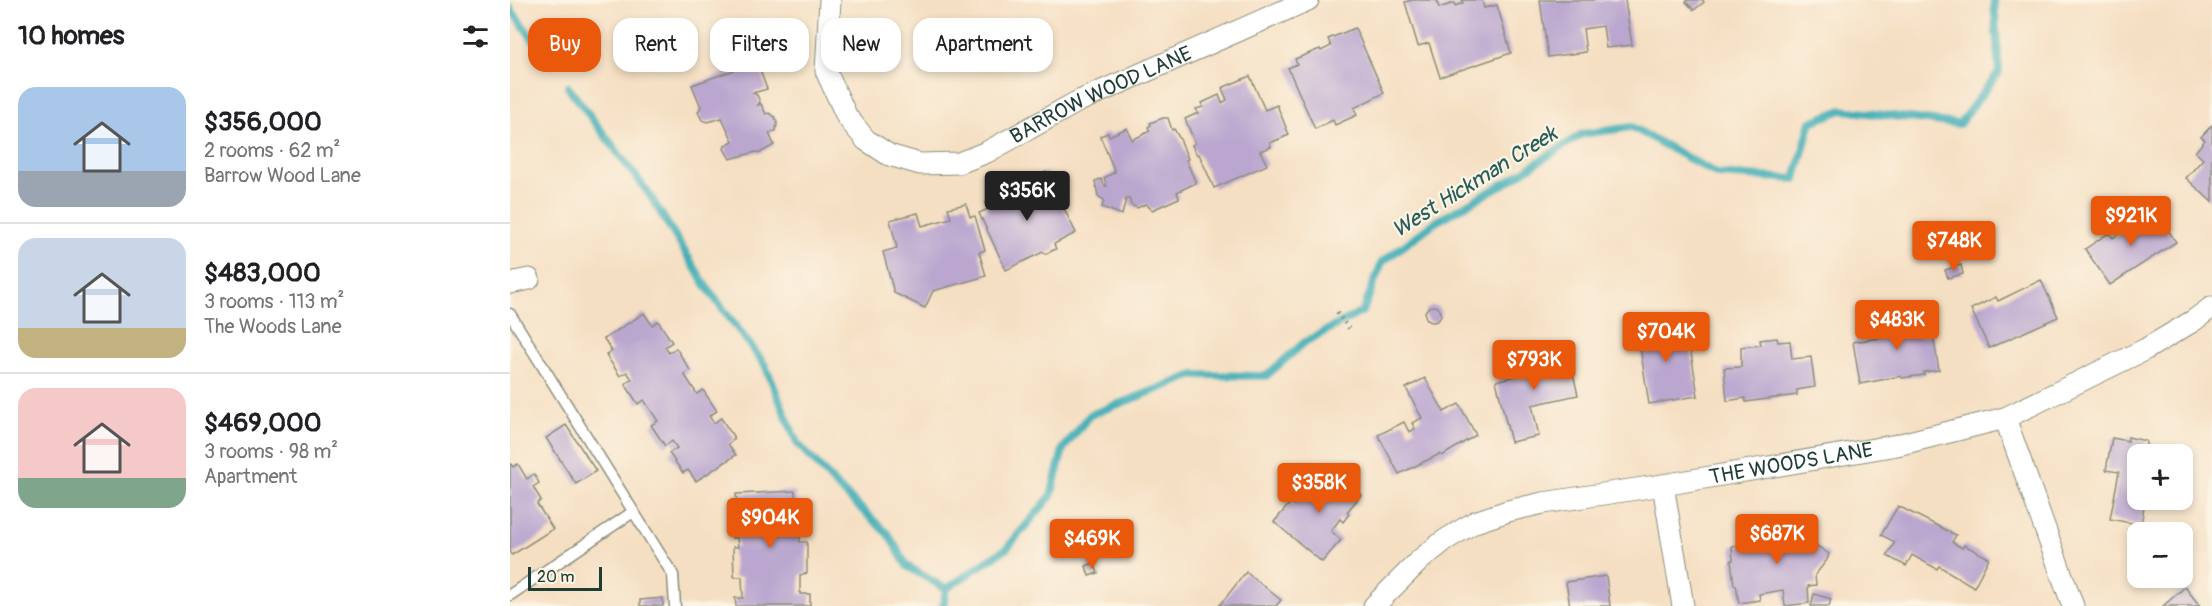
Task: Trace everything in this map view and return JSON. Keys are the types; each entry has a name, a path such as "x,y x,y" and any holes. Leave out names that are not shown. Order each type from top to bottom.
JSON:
{"street":[{"name":"BARROW WOOD LANE","path":"830,0 826,71 847,117 866,140 889,155 920,164 959,163 987,152 1077,102 1308,0"},
{"name":"THE WOODS LANE","path":"1374,606 1420,560 1445,540 1475,522 1543,503 1663,486 1897,445 2005,418 2146,349 2212,307"},
{"path":"2005,418 2073,606"},
{"path":"1663,486 1683,606"}],"lane":[{"path":"510,314 673,575 675,606"},
{"path":"510,595 633,512"}],"path":[{"path":"1337,313 1350,330"}],"building":[{"path":"1437,0 1439,8 1454,3 1455,6 1463,3 1462,0 1482,0 1484,8 1497,5 1511,53 1440,77 1429,43 1418,46 1405,2"},
{"path":"1540,0 1625,0 1632,45 1606,48 1603,26 1583,29 1586,52 1548,57"},
{"path":"1703,0 1704,2 1694,10 1686,2"},
{"path":"1355,28 1384,93 1354,108 1357,115 1335,125 1333,120 1315,129 1288,68 1297,64 1295,59 1331,46 1328,39"},
{"path":"729,72 761,72 767,89 753,93 757,95 760,102 758,105 761,104 766,114 769,113 775,117 776,131 769,133 774,145 760,153 730,159 724,149 733,141 722,118 708,122 702,120 698,112 701,107 692,85"},
{"path":"1250,76 1265,110 1277,105 1289,135 1270,143 1271,147 1260,151 1267,165 1214,188 1199,154 1197,155 1192,145 1195,143 1185,119 1198,113 1196,109 1203,107 1202,103 1219,95 1222,103 1227,100 1222,88"},
{"path":"1168,118 1172,130 1174,129 1180,139 1196,183 1177,192 1179,198 1152,210 1146,204 1137,208 1131,205 1129,198 1126,199 1122,215 1102,207 1104,200 1098,196 1095,181 1101,179 1107,186 1104,178 1115,172 1100,136 1108,133 1109,136 1127,128 1132,140 1150,131 1148,127 1150,123"},
{"path":"2212,125 2212,202 2186,178 2203,159 2195,152 2205,140 2201,137"},
{"path":"1046,172 1076,233 1054,244 1056,249 1045,254 1043,252 1006,270 979,213 988,209 985,203 1002,195 1003,198 1021,189 1019,185"},
{"path":"966,204 970,217 975,216 985,250 979,252 986,276 933,291 925,308 894,293 883,252 897,248 890,220 918,213 922,226 951,218 948,208"},
{"path":"2155,210 2176,242 2110,285 2085,249 2109,233 2113,238 2131,226 2128,221 2142,211 2146,217"},
{"path":"1961,265 1963,274 1948,278 1945,270"},
{"path":"2041,280 2058,317 1989,348 1971,309 1996,297 1998,301"},
{"path":"1913,303 1918,337 1933,335 1939,370 1924,372 1924,375 1902,378 1901,376 1860,384 1853,342 1896,336 1892,307"},
{"path":"1430,306 1436,306 1441,314 1439,320 1430,322 1425,317 1425,311"},
{"path":"644,313 652,325 658,321 672,342 665,347 669,353 676,348 690,370 684,374 697,394 703,390 717,411 709,416 714,423 721,418 735,439 728,444 736,455 696,481 688,470 683,473 669,453 677,448 672,441 665,446 651,425 658,421 644,400 638,404 625,384 632,379 627,372 620,376 606,355 612,351 604,339"},
{"path":"1656,319 1659,333 1687,328 1698,396 1649,404 1636,322"},
{"path":"1777,338 1778,342 1790,341 1792,359 1811,357 1815,387 1797,390 1797,395 1746,402 1745,398 1727,401 1724,368 1741,367 1741,347 1761,345 1760,340"},
{"path":"1546,348 1549,360 1569,356 1578,395 1532,405 1539,436 1511,442 1496,381 1520,375 1518,367 1525,366 1522,353"},
{"path":"1425,378 1444,412 1459,404 1476,435 1442,456 1440,454 1399,474 1378,435 1404,422 1409,432 1415,429 1412,423 1422,418 1406,388"},
{"path":"566,425 596,471 576,484 546,438"},
{"path":"2128,437 2146,441 2146,444 2127,444 2127,510 2143,510 2141,522 2110,519 2119,472 2106,470 2112,438 2128,441"},
{"path":"510,463 513,467 518,464 527,479 534,474 539,483 533,487 541,500 537,504 553,529 512,555 510,553"},
{"path":"1326,466 1361,495 1347,512 1349,514 1343,522 1340,519 1331,531 1341,540 1322,562 1274,522 1291,502 1294,505"},
{"path":"795,491 796,503 803,503 805,535 800,535 800,542 807,542 807,573 800,575 800,594 810,594 810,606 736,606 735,598 743,598 742,577 734,577 733,547 738,547 737,538 732,538 731,507 737,506 736,494"},
{"path":"1898,506 1956,535 1952,542 1962,548 1964,545 1989,558 1974,587 1939,566 1937,569 1912,555 1906,566 1887,556 1895,542 1881,535"},
{"path":"1803,524 1807,524 1808,540 1829,554 1815,575 1816,585 1808,586 1809,603 1785,606 1783,590 1759,594 1760,600 1739,603 1731,560 1733,560 1732,546 1742,545 1741,534 1759,531 1760,535 1768,534 1768,540 1774,539 1774,531 1803,527"},
{"path":"1094,563 1098,573 1089,576 1086,566"},
{"path":"1246,572 1281,600 1276,606 1219,606"},
{"path":"1606,576 1610,606 1570,606 1566,582"},
{"path":"2186,588 2200,606 2163,606"},
{"path":"1814,594 1831,599 1829,606 1811,606"},
{"path":"663,598 663,606 640,606 640,600"}],"waterway":[{"name":"West Hickman Creek","path":"943,606 946,589 1007,548 1051,496 1063,449 1090,415 1194,375 1266,376 1305,342 1363,311 1382,262 1434,223 1509,181 1582,134 1632,127 1717,174 1795,179 1811,122 1842,110 1959,124 1999,72 1994,0"},
{"path":"510,8 528,33"},
{"path":"568,87 647,191 708,289 765,365 797,443 838,487 888,534 907,566 946,589"}]}
